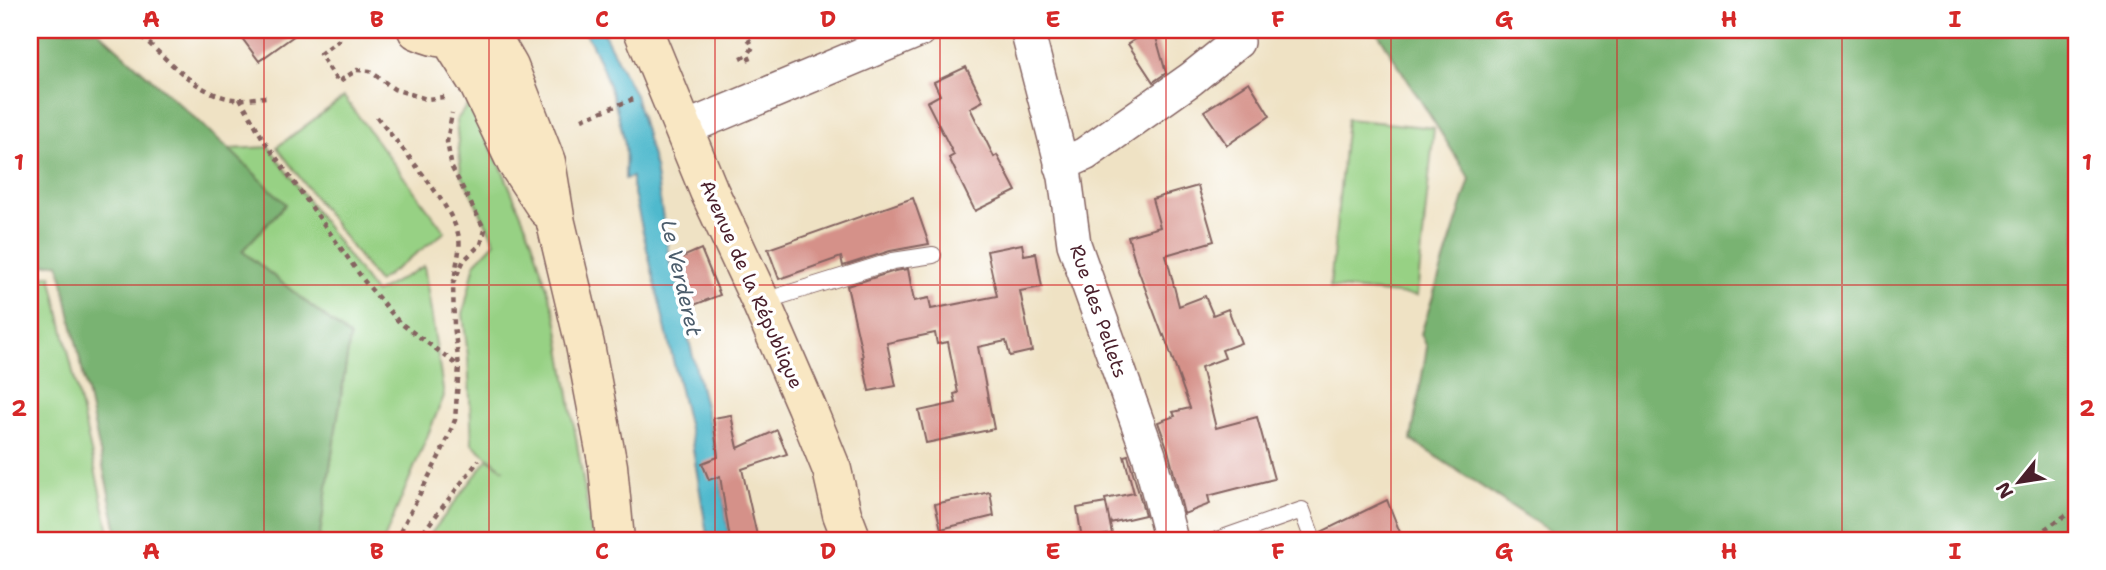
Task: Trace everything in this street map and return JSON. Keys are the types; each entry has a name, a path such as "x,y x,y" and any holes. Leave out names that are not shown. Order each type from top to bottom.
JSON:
{"main road":[{"path":"492,30 494,41 509,67 546,162 556,222 585,345 608,466 615,540"},
{"name":"Avenue de la République","path":"643,30 709,191 761,302 832,470 842,514 852,540"},
{"path":"449,33 478,83 516,162 556,222"}],"street":[{"path":"684,129 920,30"},
{"name":"Rue des Pellets","path":"1027,30 1065,177 1074,244 1149,455 1171,540"},
{"path":"1061,165 1085,154 1191,79 1237,42"}],"lane":[{"path":"761,302 893,261 933,255"},
{"path":"1217,540 1302,510 1313,540"}],"path":[{"path":"134,30 171,64 209,92 230,99 266,97"},
{"path":"335,30 339,40 320,54 338,82 357,70 370,71 394,89 426,99 448,96"},
{"path":"741,58 748,55"},
{"path":"582,119 638,98"},
{"path":"240,99 263,139 365,282 399,321 459,366"},
{"path":"453,283 464,260 481,244 485,230 452,168 447,142 456,104"},
{"path":"377,117 456,223 460,241 453,283 459,366 455,420 396,540"},
{"path":"417,540 479,460"},
{"path":"2028,540 2066,515 2076,512"}],"green space":[{"path":"30,30 97,30 286,204 242,251 350,337 319,540 119,540 59,263 30,266"},
{"path":"1376,30 2076,30 2076,540 1563,540 1411,440 1427,347 1421,334 1470,179"},
{"path":"344,97 445,232 378,282 277,147"},
{"path":"468,104 502,169 532,240 556,317 593,540 426,540 488,459 504,470 472,444 463,314 475,263 495,242 461,173 456,121"},
{"path":"1347,119 1434,128 1417,296 1330,287"},
{"path":"269,147 375,293 424,266 444,396 384,540 319,540 350,337 242,251 229,149"},
{"path":"51,275 111,540 30,540 30,280"}],"water":[{"name":"Le Verderet","path":"584,30 602,30 635,95 655,168 670,263 688,306 683,308 692,332 688,336 717,456 730,540 708,540 691,437 632,177 625,179 625,149 621,126 603,69"}],"building":[{"path":"236,30 302,30 259,61"},
{"path":"1154,30 1166,73 1153,82 1128,44"},
{"path":"966,67 983,101 970,108 994,157 997,155 1016,191 975,211 949,158 954,155 927,102 940,95 934,82"},
{"path":"1249,82 1270,116 1227,145 1204,111"},
{"path":"1198,186 1214,241 1166,255 1179,306 1205,296 1213,315 1228,309 1241,343 1222,350 1225,358 1201,367 1216,428 1257,417 1274,479 1208,496 1210,504 1184,514 1158,422 1175,416 1173,412 1190,408 1128,236 1160,227 1152,199"},
{"path":"913,198 929,244 890,251 843,266 841,257 779,279 768,249"},
{"path":"1022,244 1024,255 1036,253 1042,287 1020,291 1032,351 1010,356 1006,341 978,347 994,429 926,443 919,411 956,403 954,394 958,393 948,342 937,344 935,333 887,343 896,386 869,391 847,286 908,269 914,301 929,298 931,309 997,296 987,251"},
{"path":"701,249 720,295 689,307 671,262"},
{"path":"731,415 738,448 777,430 787,454 742,469 758,540 730,540 720,476 709,480 702,463 718,457 713,418"},
{"path":"1128,455 1145,515 1110,523 1105,499 1134,493 1124,456"},
{"path":"990,492 994,516 941,529 935,504"},
{"path":"1387,500 1403,540 1323,540 1321,532"},
{"path":"1106,503 1112,534 1082,539 1077,508"}]}
